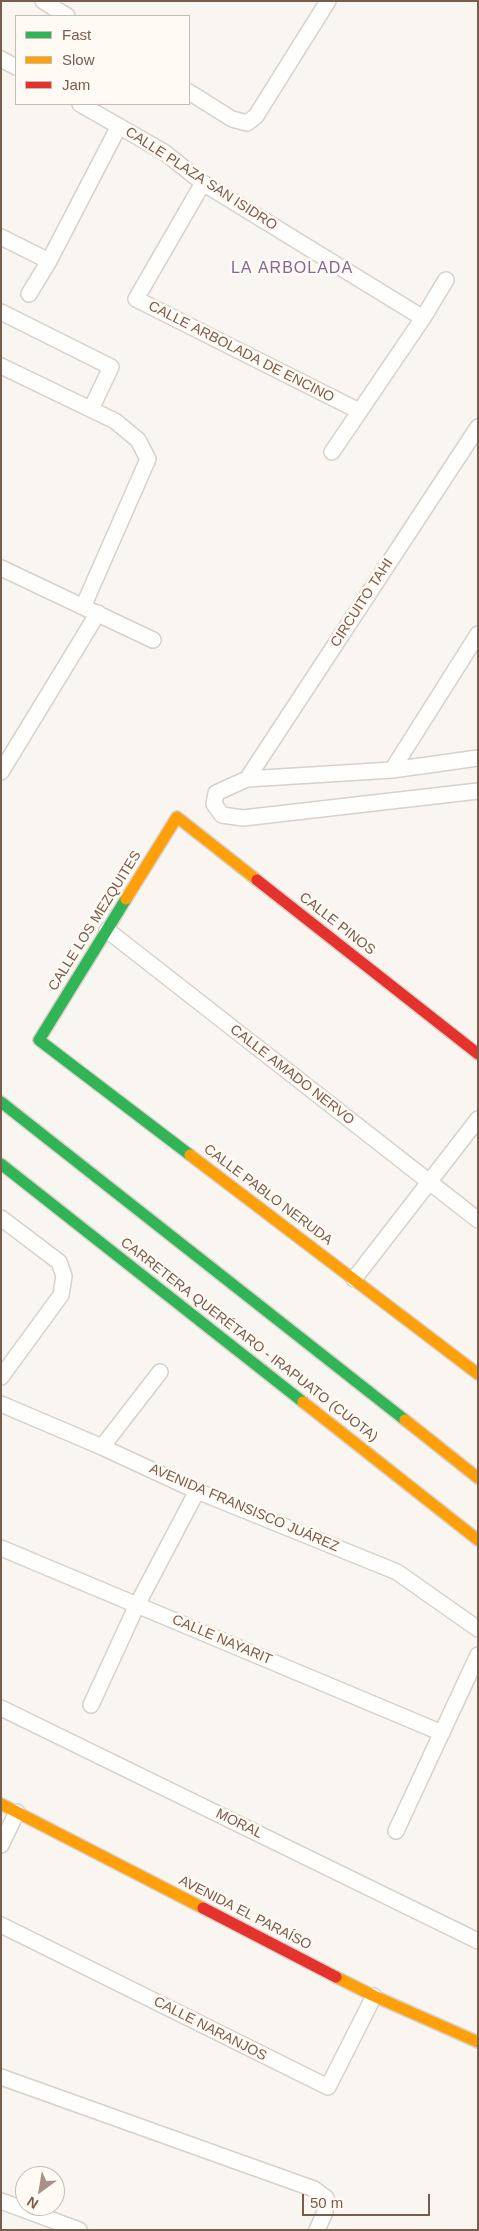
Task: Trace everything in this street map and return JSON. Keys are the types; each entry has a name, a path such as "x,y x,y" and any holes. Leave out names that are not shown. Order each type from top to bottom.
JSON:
{"main road":[{"name":"CALLE LOS MEZQUITES","path":"39,1040 177,817"},
{"name":"CALLE PINOS","path":"177,817 478,1054"},
{"name":"CALLE PABLO NERUDA","path":"39,1040 478,1374"},
{"path":"1,1102 478,1478"},
{"name":"CARRETERA QUERÉTARO - IRAPUATO (CUOTA)","path":"1,1164 478,1540"},
{"name":"AVENIDA EL PARAÍSO","path":"1,1804 374,1996 478,2042"}],"street":[{"path":"43,1 65,15"},
{"path":"190,93 232,119 247,123 256,116 328,1"},
{"path":"1,59 15,66"},
{"name":"CALLE PLAZA SAN ISIDRO","path":"82,105 164,152 203,183 423,318"},
{"path":"30,294 119,126"},
{"name":"CALLE ARBOLADA DE ENCINO","path":"203,183 136,299 359,411"},
{"path":"1,237 49,261"},
{"path":"332,452 423,318 446,280"},
{"path":"1,312 111,367 91,409"},
{"path":"1,366 115,421 138,440 148,459 83,607"},
{"name":"CIRCUITO TAHI","path":"247,779 478,427"},
{"path":"1,568 153,640"},
{"path":"1,772 98,613"},
{"path":"392,770 478,634"},
{"path":"478,758 392,770 247,779 216,793 214,804 222,815 243,818 478,791"},
{"name":"CALLE AMADO NERVO","path":"107,930 478,1220"},
{"path":"354,1279 478,1119"},
{"path":"1,1218 59,1262 64,1276 61,1295 1,1377"},
{"path":"102,1447 160,1372"},
{"name":"AVENIDA FRANSISCO JUÁREZ","path":"1,1404 102,1447 197,1491 397,1572 478,1629"},
{"path":"91,1704 137,1605 197,1491"},
{"name":"CALLE NAYARIT","path":"1,1548 442,1733"},
{"path":"396,1831 478,1655"},
{"name":"MORAL","path":"1,1708 478,1941"},
{"path":"1,1845 17,1812"},
{"name":"CALLE NARANJOS","path":"1,1925 328,2088 374,1996"},
{"path":"1,2077 314,2189 326,2198 325,2212 318,2230"},
{"path":"1,2201 79,2230"}],"traffic: fast":[{"path":"126,899 39,1040 190,1155"},
{"path":"1,1102 405,1420"},
{"path":"1,1164 303,1402"}],"traffic: slow":[{"path":"126,899 177,817 257,880"},
{"path":"190,1155 478,1374"},
{"path":"303,1402 478,1540"},
{"path":"405,1420 478,1478"},
{"path":"1,1804 203,1908"},
{"path":"336,1977 478,2042"}],"traffic: jam":[{"path":"257,880 478,1054"},
{"path":"203,1908 336,1977"}],"district":[{"name":"LA ARBOLADA","path":"292,269"}]}
